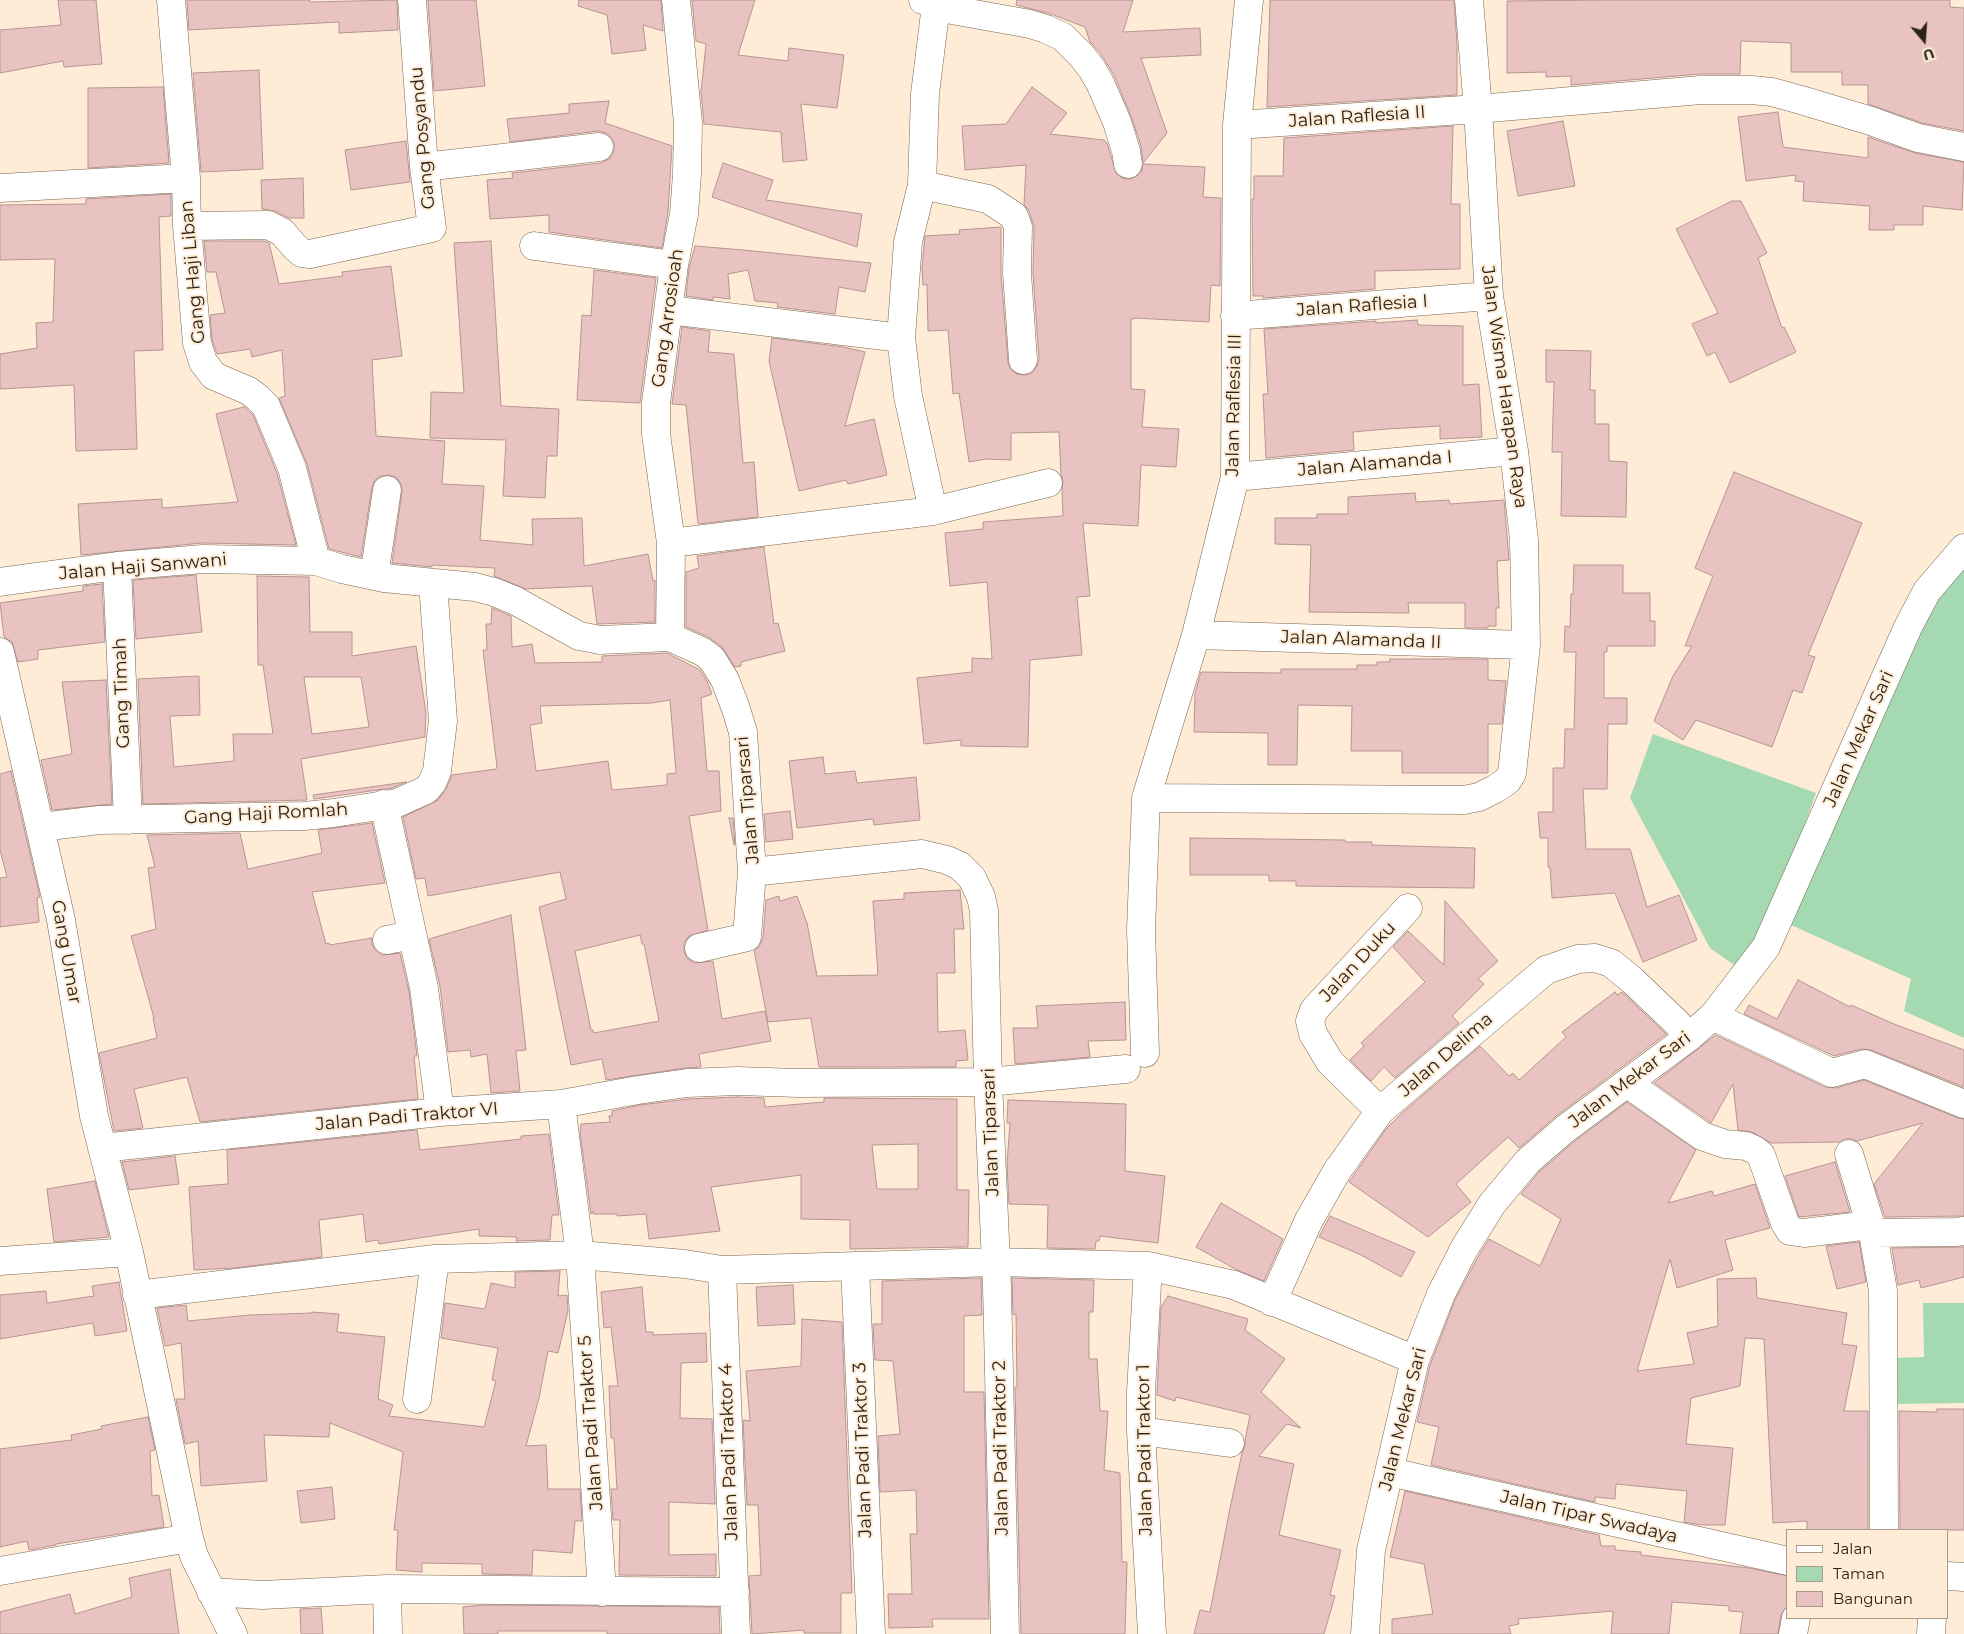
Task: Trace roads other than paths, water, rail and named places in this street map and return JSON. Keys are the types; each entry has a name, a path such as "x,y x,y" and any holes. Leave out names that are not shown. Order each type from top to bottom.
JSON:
{"street":[{"name":"Gang Haji Liban","path":"171,0 186,178 187,226 197,343 203,362 214,376 249,391 266,406 292,468 316,561"},
{"name":"Gang Posyandu","path":"187,226 268,225 282,232 302,253 310,254 432,228 424,167 412,0"},
{"name":"Gang Arrosioah","path":"670,637 671,543 656,434 656,402 674,265 684,214 688,123 676,0"},
{"name":"Jalan Raflesia III","path":"1135,1061 1146,798 1196,635 1235,476 1237,125 1248,0"},
{"name":"Jalan Wisma Harapan Raya","path":"1146,798 1464,800 1479,797 1495,789 1507,781 1512,774 1526,645 1524,540 1514,451 1489,296 1478,109 1469,0"},
{"path":"933,511 908,396 901,338 908,242 922,185 930,2 964,12 1030,24 1063,37 1081,55 1100,83 1117,122 1128,164"},
{"name":"Jalan Raflesia II","path":"1237,125 1478,109 1701,90 1751,90 1772,92 1871,121 1918,138 1964,147"},
{"path":"424,167 599,147"},
{"path":"0,188 186,178"},
{"path":"922,185 988,199 1014,216 1018,227 1017,273 1023,360"},
{"path":"534,246 674,265"},
{"name":"Jalan Raflesia I","path":"1235,316 1489,296"},
{"path":"668,310 901,338"},
{"name":"Jalan Alamanda I","path":"1235,476 1514,451"},
{"path":"671,543 933,511 1048,483"},
{"path":"374,576 387,490"},
{"name":"Jalan Mekar Sari","path":"1365,1634 1371,1550 1415,1360 1441,1294 1464,1249 1492,1204 1528,1161 1565,1129 1689,1037 1713,1016 1766,947 1908,627 1927,591 1964,548"},
{"name":"Jalan Haji Sanwani","path":"0,582 117,566 203,559 316,561"},
{"name":"Jalan Tiparsari","path":"316,561 374,576 475,587 494,592 514,600 580,636 600,640 670,637 703,652 712,659 726,680 743,732 752,872 922,854 947,860 960,866 972,878 981,897 984,910 988,1082 996,1262"},
{"name":"Gang Timah","path":"117,566 128,820"},
{"name":"Gang Haji Romlah","path":"41,827 99,820 304,816 397,802 426,790 432,783 436,771 443,721 433,583"},
{"name":"Jalan Alamanda II","path":"1196,635 1526,645"},
{"name":"Gang Umar","path":"0,652 61,920 102,1148 129,1252 189,1538 194,1556 233,1634"},
{"path":"384,804 400,938 424,988 440,1112"},
{"path":"699,948 747,937 752,872"},
{"name":"Jalan Duku","path":"1380,1111 1330,1062 1312,1034 1310,1021 1314,1010 1408,908"},
{"name":"Jalan Delima","path":"1272,1302 1308,1220 1336,1171 1380,1111 1546,970 1578,959 1594,958 1611,963 1664,1010 1689,1037"},
{"path":"1713,1016 1832,1073 1865,1064 1964,1104"},
{"name":"Jalan Padi Traktor VI","path":"102,1148 440,1112 561,1104 687,1083 737,1081 798,1083 988,1082 1135,1061"},
{"path":"1627,1083 1702,1136 1725,1144 1746,1146 1761,1155 1785,1223 1790,1231 1871,1229 1964,1231"},
{"path":"561,1104 580,1254"},
{"path":"1849,1154 1871,1229 1883,1291 1884,1529"},
{"path":"0,1261 129,1252"},
{"path":"137,1295 435,1259 580,1254 685,1264 722,1270 996,1262 1148,1266 1234,1285 1415,1360"},
{"name":"Jalan Padi Traktor 5","path":"580,1254 602,1592"},
{"path":"417,1398 435,1259"},
{"name":"Jalan Padi Traktor 2","path":"996,1262 1005,1634"},
{"name":"Jalan Padi Traktor 3","path":"855,1266 871,1634"},
{"name":"Jalan Padi Traktor 1","path":"1148,1266 1140,1392 1149,1609 1152,1634"},
{"name":"Jalan Padi Traktor 4","path":"722,1270 736,1634"},
{"path":"1141,1432 1230,1443"},
{"name":"Jalan Tipar Swadaya","path":"1390,1472 1786,1561"},
{"path":"0,1571 189,1538"},
{"path":"1949,1576 1964,1576"},
{"path":"387,1589 388,1634"},
{"path":"211,1592 262,1595 387,1589 735,1592"},
{"path":"239,1634 246,1594"},
{"path":"1793,1634 1796,1619"},
{"path":"1931,1634 1932,1619"}]}
